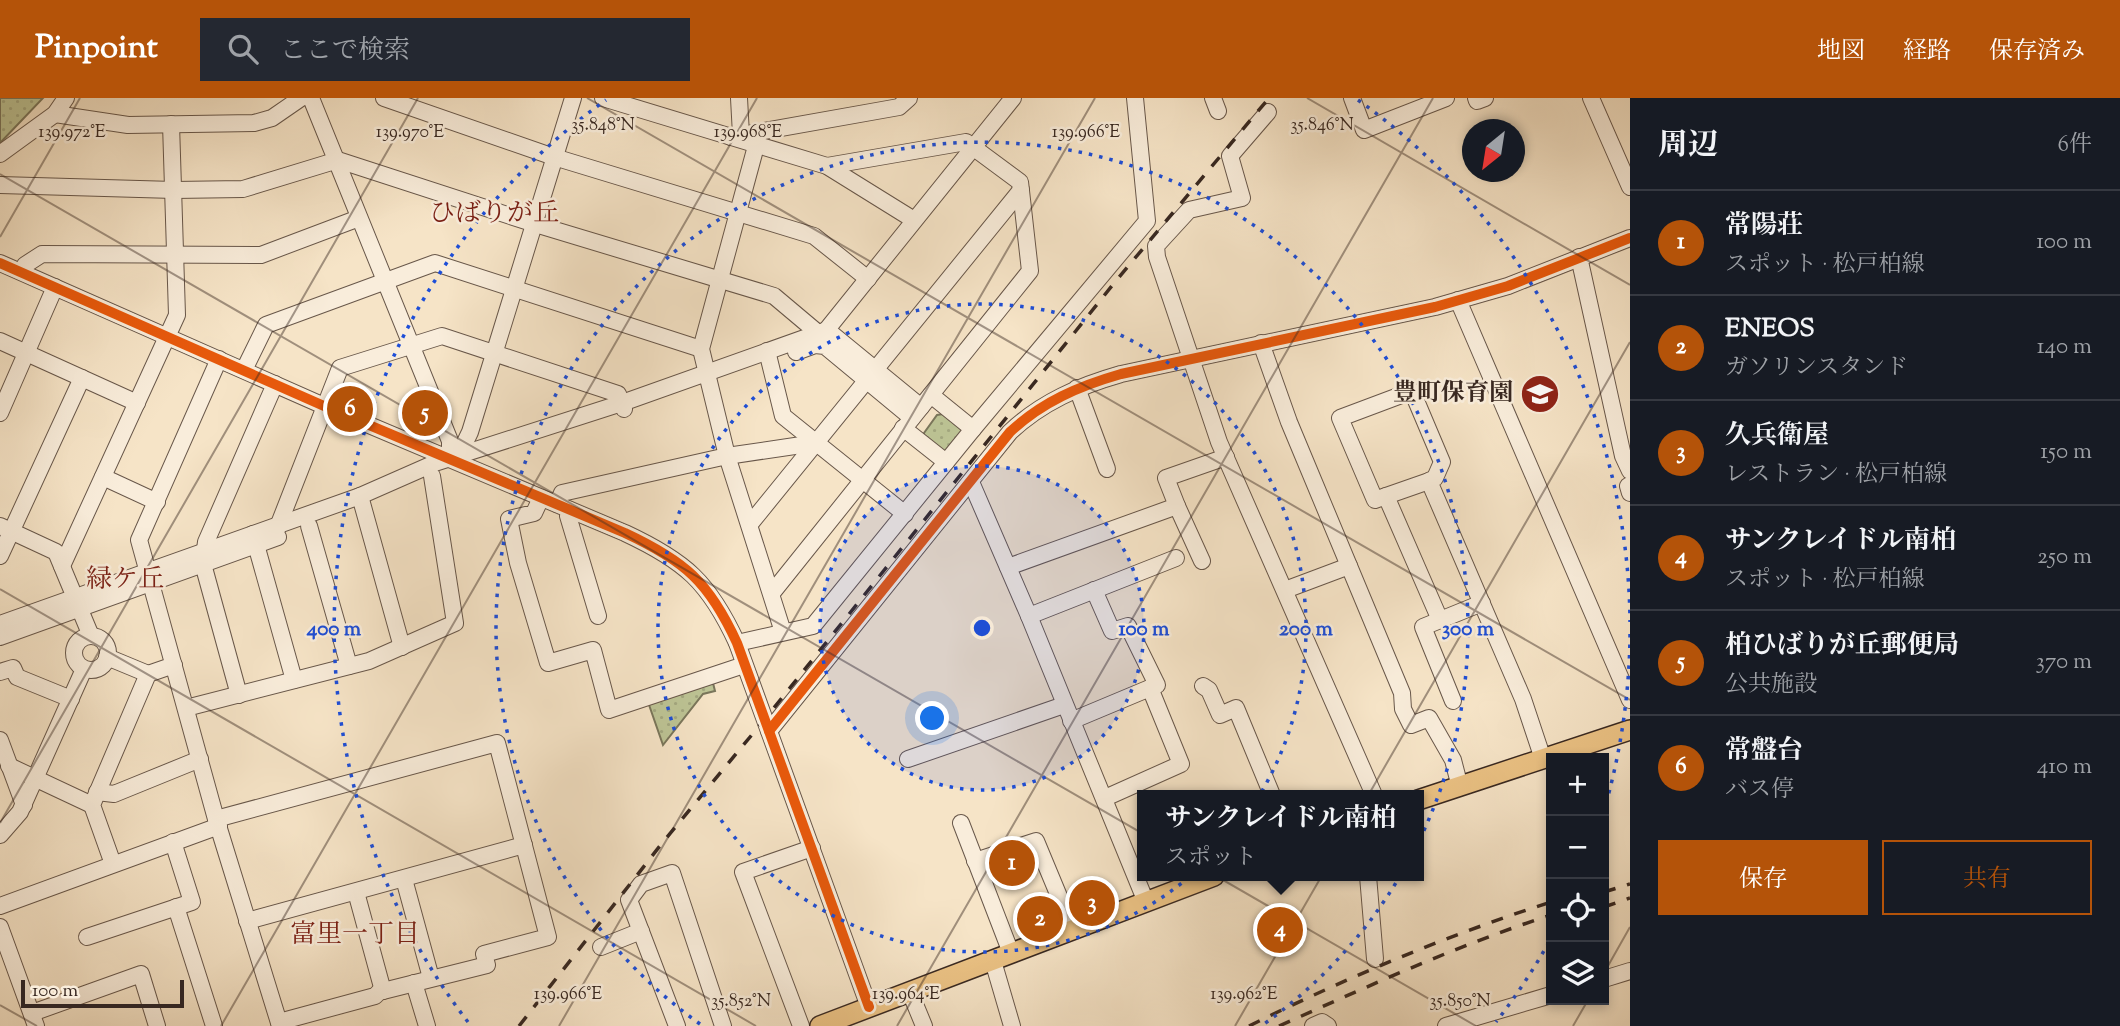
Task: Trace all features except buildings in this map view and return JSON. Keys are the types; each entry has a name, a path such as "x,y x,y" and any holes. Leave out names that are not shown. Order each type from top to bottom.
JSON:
{"main road":[{"path":"1424,798 1630,730"},
{"path":"820,1026 1201,881"}],"street":[{"path":"0,154 55,114 66,98"},
{"path":"55,114 128,125 254,122 272,118 301,98"},
{"path":"311,98 457,459"},
{"path":"384,98 554,156 814,236 868,279"},
{"path":"0,637 77,603 432,476 457,459 470,432 573,98"},
{"path":"603,98 827,166 914,220"},
{"path":"735,136 739,98"},
{"path":"735,136 899,107 909,98"},
{"path":"277,532 309,526 457,459 624,408 820,336 1013,98"},
{"path":"737,643 813,626 1147,221 1135,98"},
{"path":"1352,98 1364,130 1446,98"},
{"path":"1476,98 1477,101 1485,98"},
{"path":"1591,98 1630,187"},
{"path":"1268,112 1230,156 1242,198 1189,210 1156,246 1157,257 1226,457 1372,790"},
{"path":"62,566 177,315 171,124"},
{"path":"772,593 1030,271 1020,182 966,142 827,166"},
{"path":"756,146 701,349 727,456 783,632"},
{"path":"0,186 243,189 338,160 535,224 774,296 820,336 825,346 871,374 917,412 946,462"},
{"path":"750,524 1021,190"},
{"path":"22,272 25,265 42,254 261,255 359,218"},
{"path":"769,731 1021,421 1053,400 1077,388 1121,374 1458,300 1508,286 1630,238"},
{"path":"1579,257 1623,456 1630,471"},
{"path":"0,263 324,406 457,459 652,546 686,568 714,600 737,643 869,1007"},
{"path":"244,370 266,325 435,263 701,349"},
{"path":"0,413 55,287"},
{"path":"1458,300 1630,700"},
{"path":"277,532 340,368 442,336 618,394 624,408"},
{"path":"0,341 137,402"},
{"path":"1261,343 1289,422 1402,693 1404,709 1411,725 1429,718 1452,760 1460,787"},
{"path":"768,356 783,416 905,514"},
{"path":"0,906 173,842 218,822 497,743 548,937 484,954 487,965 383,991 375,996 279,1024 247,921 218,822 200,760 139,540 219,359"},
{"path":"0,556 6,529 82,378"},
{"path":"239,695 204,558 206,542 275,384"},
{"path":"1077,388 1107,469"},
{"path":"1412,391 1442,462 1435,478 1429,481 1375,500 1340,418 1412,391"},
{"path":"917,412 973,429"},
{"path":"598,615 562,493 727,456 815,443"},
{"path":"1202,561 1166,478 1226,457"},
{"path":"186,708 369,661 455,623 432,476"},
{"path":"103,477 157,502"},
{"path":"1429,481 1523,699 1543,759"},
{"path":"971,482 1137,879"},
{"path":"1630,485 1630,494"},
{"path":"1386,496 1440,620"},
{"path":"541,498 534,513 509,519 518,563 548,663 593,650 609,710 744,664"},
{"path":"361,501 402,648"},
{"path":"1008,567 1177,506"},
{"path":"309,526 349,666"},
{"path":"6,529 57,552 91,636"},
{"path":"255,540 294,680"},
{"path":"1029,616 1176,558"},
{"path":"1285,590 1349,566"},
{"path":"1071,720 1157,685 1128,626 1112,631 1094,590"},
{"path":"0,624 77,603"},
{"path":"1453,701 1423,627 1482,603"},
{"path":"91,636 104,643 107,657 100,667 90,671 77,664 74,658 75,647 82,638 91,636"},
{"path":"107,657 148,674 174,665"},
{"path":"0,672 13,668 17,677 71,699"},
{"path":"0,835 15,820 23,805 84,669"},
{"path":"113,864 94,799 148,674"},
{"path":"1203,687 1209,690 1220,715 1236,708 1270,790"},
{"path":"1105,799 1181,765 1150,688"},
{"path":"908,759 1064,705"},
{"path":"0,740 23,805"},
{"path":"9,766 94,799 114,794 200,760"},
{"path":"961,823 975,861 1002,957 1012,1026"},
{"path":"975,861 1036,841 1073,930"},
{"path":"87,937 192,902 173,842"},
{"path":"247,921 524,845"},
{"path":"801,1026 743,872 812,848"},
{"path":"677,1026 629,900 641,884 672,873 723,1026"},
{"path":"404,879 431,978"},
{"path":"1138,881 1146,902"},
{"path":"1368,881 1375,959"},
{"path":"356,892 383,991"},
{"path":"176,907 214,1026"},
{"path":"0,927 34,1019 141,974 157,1026"},
{"path":"601,947 641,931"},
{"path":"1609,977 1630,971"},
{"path":"414,983 427,1026"},
{"path":"910,992 924,1026"},
{"path":"1446,1026 1546,996"},
{"path":"1313,1026 1322,1022 1328,1026"}],"green space":[{"path":"0,98 43,98 0,143"},
{"path":"943,414 966,433 948,455 924,436 937,415"},
{"path":"713,683 715,691 703,694 663,745 648,702"}],"railway":[{"path":"519,1026 663,842 765,719 1115,282 1269,98"},
{"path":"1609,890 1630,884"},
{"path":"1609,905 1630,898"},
{"path":"1249,1026 1398,958 1546,904"},
{"path":"1279,1026 1448,953 1546,917"}],"cycle path":[{"path":"769,731 1010,432 1048,404 1090,384 1121,374 1435,307 1508,286 1630,238"},
{"path":"0,263 324,406 625,533 679,564 705,589 727,622 737,643 869,1007"}],"place":[{"name":"豊町保育園","path":"1540,394"},
{"name":"常盤台","path":"350,409"},
{"name":"柏ひばりが丘郵便局","path":"425,413"},
{"name":"常陽荘","path":"1012,863"},
{"name":"久兵衛屋","path":"1092,903"},
{"name":"ENEOS","path":"1040,919"},
{"name":"サンクレイドル南柏","path":"1280,930"}],"district":[{"name":"ひばりが丘","path":"494,214"},
{"name":"緑ケ丘","path":"125,580"},
{"name":"富里一丁目","path":"355,935"}]}
